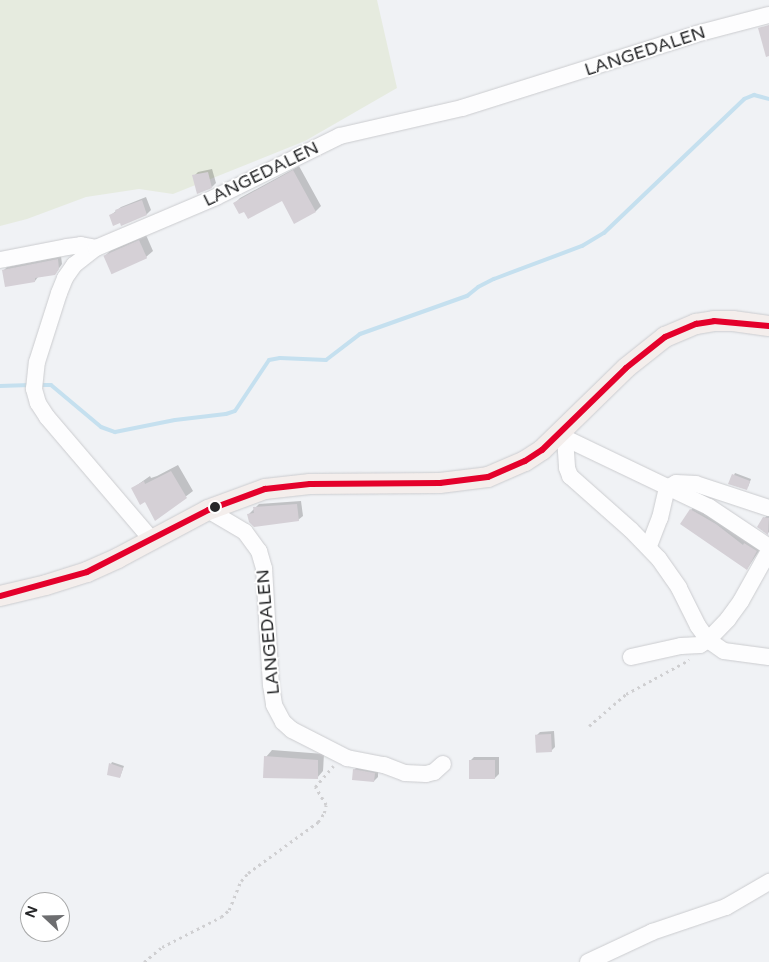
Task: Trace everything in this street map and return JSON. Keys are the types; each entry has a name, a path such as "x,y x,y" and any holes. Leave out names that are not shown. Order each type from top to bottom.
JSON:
{"main road":[{"path":"0,596 65,580 118,558 208,510 265,489 293,485 440,483 488,477 526,462 563,436 626,368 646,351 681,329 714,321 733,321 769,326"}],"lane":[{"name":"LANGEDALEN","path":"152,540 47,418 38,403 34,385 37,362 65,278 74,265 96,248 216,197 340,136 462,108 696,34 769,15"},
{"path":"0,260 74,246 96,248"},
{"path":"563,436 724,515 769,547"},
{"path":"563,436 567,468 570,476 649,546 669,572 698,626 704,642"},
{"path":"649,546 660,518 667,488 676,483 696,484 769,508"},
{"name":"LANGEDALEN","path":"208,510 246,532 259,551 264,568 271,685 278,715 292,730 347,758 384,765 405,773 430,774 443,764"},
{"path":"704,642 728,618 741,601 769,551"},
{"path":"631,656 704,642 729,652 769,657"},
{"path":"588,962 652,932 726,907 769,882"}],"path":[{"path":"589,726 626,694 690,659 704,642"},
{"path":"144,962 162,947 221,917 229,910 241,881 248,873 321,818 326,805 315,787 333,767 332,750"}],"shaded area":[{"path":"0,0 377,0 397,88 305,141 173,194 139,189 86,197 27,219 0,226"}],"building":[{"path":"769,25 769,56 766,57 758,28"},
{"path":"293,170 316,212 294,224 282,201 248,219 244,212 239,214 233,203"},
{"path":"208,172 212,188 197,194 192,175"},
{"path":"142,200 147,215 121,226 120,223 113,226 109,215 116,212 115,210"},
{"path":"139,240 147,258 112,274 103,256"},
{"path":"58,259 59,269 55,275 35,278 35,282 5,287 2,270"},
{"path":"171,471 187,498 155,521 145,502 140,505 131,488 144,481 145,484"},
{"path":"732,474 750,481 747,490 728,484"},
{"path":"297,504 299,521 254,527 249,522 247,514 254,513 253,507"},
{"path":"690,509 716,524 743,545 744,543 757,551 747,570 680,524"},
{"path":"763,517 769,518 768,535 757,527"},
{"path":"551,734 552,752 536,753 535,735"},
{"path":"264,756 318,760 318,779 263,778"},
{"path":"469,760 495,760 495,779 469,779"},
{"path":"109,763 123,768 120,778 107,775"},
{"path":"353,769 375,773 374,782 352,780"}],"waterway":[{"path":"40,385 51,385 101,427 115,432 235,411 269,360 280,358 326,360 360,334 467,296 478,287 494,279 582,246 604,233 744,99 754,95 769,99"},
{"path":"0,386 30,385"}],"transit line":[{"path":"0,596 87,572 208,510 265,489 310,484 440,483 488,477 525,461 542,450 626,368 665,337 696,324 714,321 769,326"}]}
